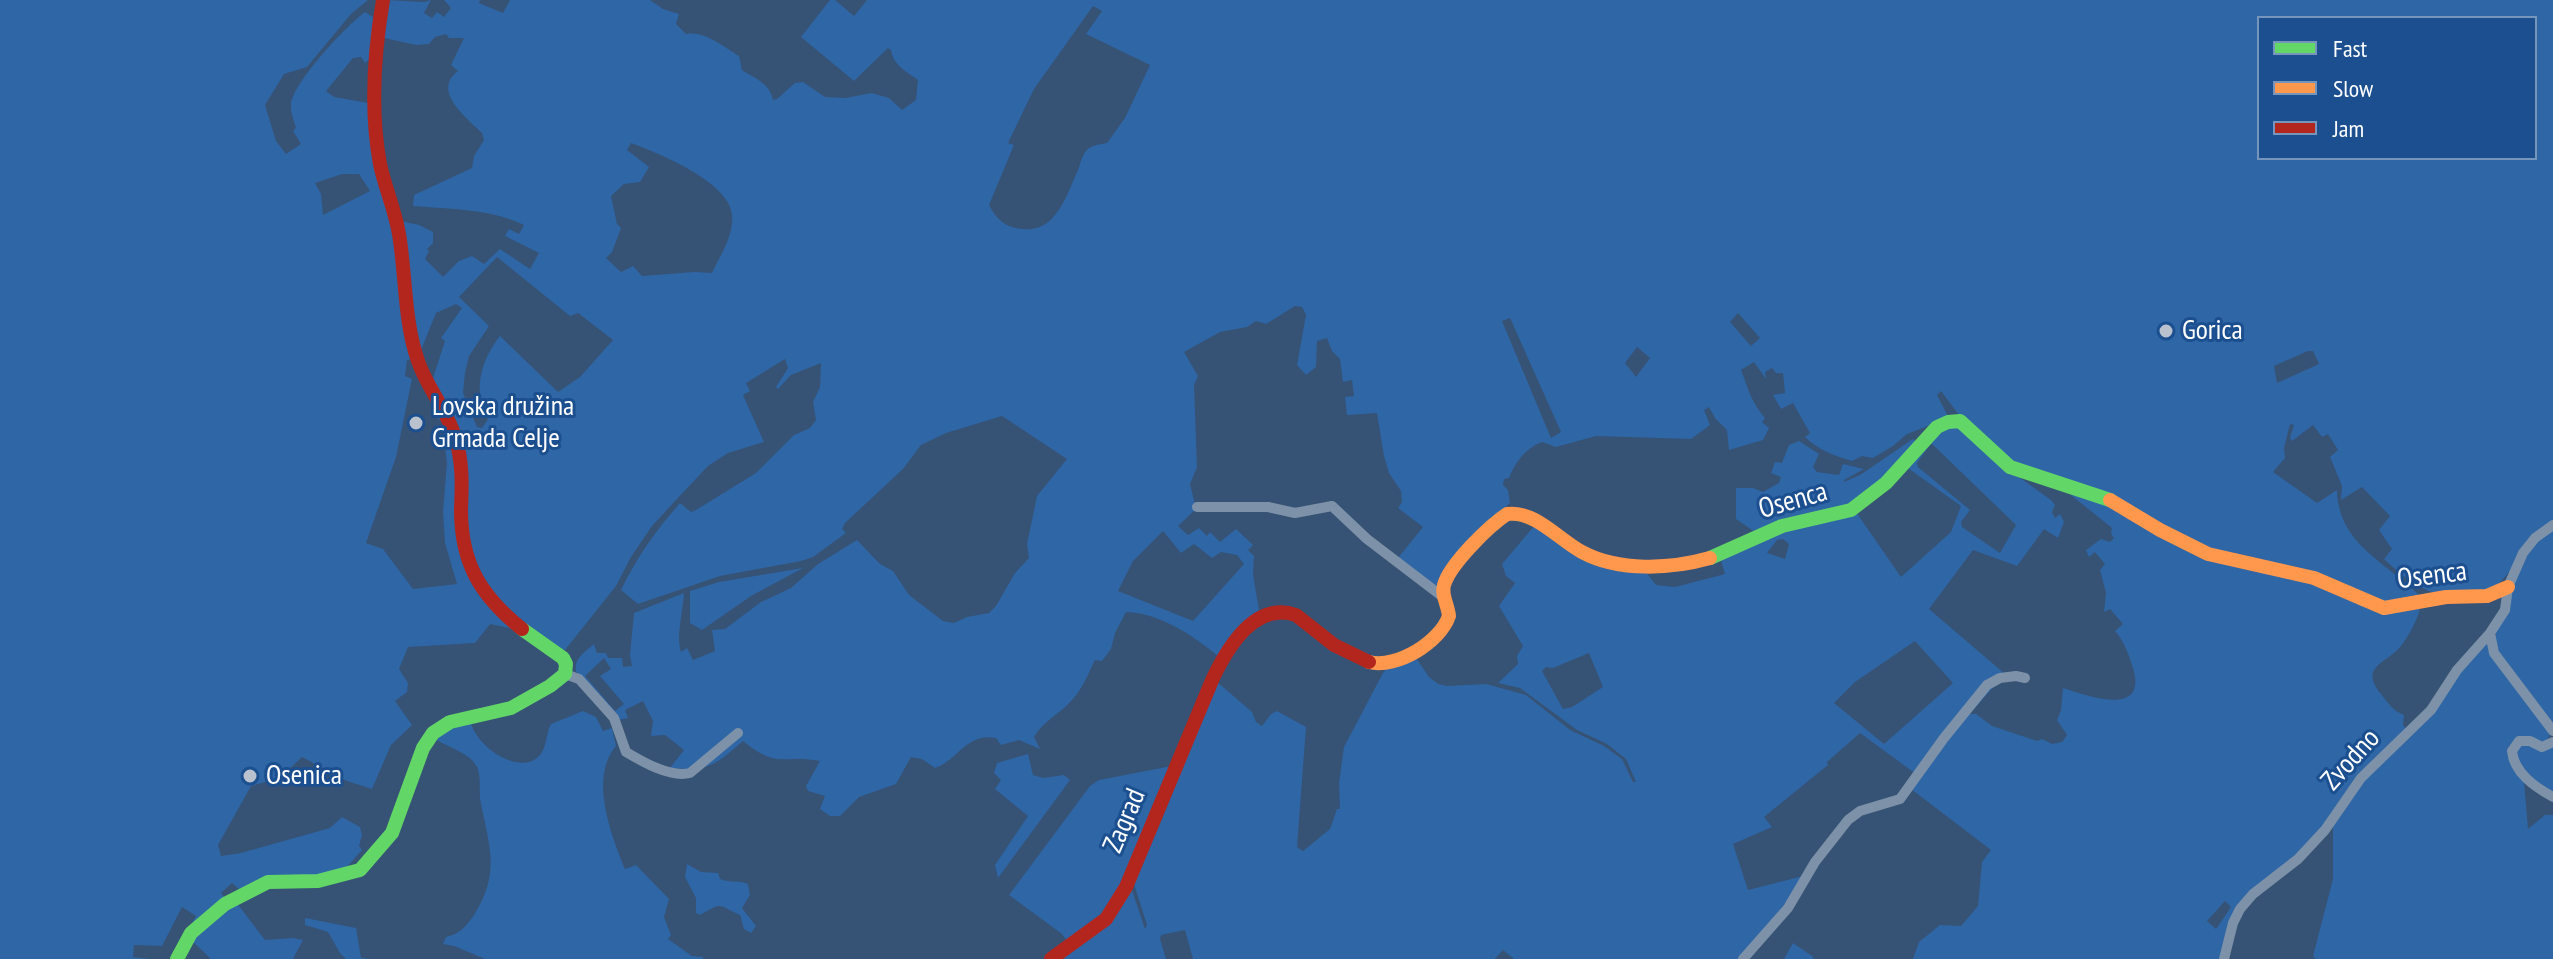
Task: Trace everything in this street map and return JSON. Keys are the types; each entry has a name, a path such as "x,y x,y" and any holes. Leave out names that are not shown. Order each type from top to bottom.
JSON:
{"street":[{"path":"177,959 191,933 225,904 268,882 318,881 360,870 392,833 423,748 433,733 450,722 511,708 565,674 563,658 513,624 494,605 465,557 461,538 459,451 449,418 418,361 395,215 383,180 375,60 383,0"},
{"name":"Osenca","path":"1213,678 1242,631 1273,612 1299,617 1332,645 1372,663 1385,666 1398,662 1448,621 1449,612 1443,597 1447,577 1504,515 1514,512 1526,514 1568,546 1589,556 1622,564 1688,564 1716,557 1790,523 1848,512 1881,489 1937,427 1960,421 2010,467 2108,499 2208,554 2314,578 2384,608 2446,597 2487,596 2508,587"},
{"path":"1197,507 1268,507 1295,513 1332,506 1367,539 1443,597"},
{"name":"Zvodno","path":"2224,959 2233,923 2240,909 2253,894 2288,869 2312,845 2361,778 2431,710 2457,670 2490,633 2505,610 2508,587 2523,553 2535,538 2553,525"},
{"path":"2490,633 2494,653 2553,731"},
{"path":"565,674 579,679 614,718 626,752 667,771 683,775 690,773 738,733"},
{"name":"Zagrad","path":"1051,959 1106,919 1126,887 1213,678"},
{"path":"1743,959 1788,908 1815,862 1848,820 1860,811 1900,799 1987,685 2000,678 2025,678"},
{"path":"2553,742 2542,747 2530,741 2519,741 2512,751 2517,768 2553,797"}],"shaded area":[{"path":"0,0 368,0 351,14 307,67 284,74 265,105 276,141 286,154 301,144 293,131 296,128 291,107 301,82 322,54 357,19 365,12 373,17 372,57 365,63 361,57 353,58 326,91 334,97 374,104 371,136 373,162 391,218 412,359 407,360 405,376 412,379 396,457 366,543 383,549 413,589 457,584 445,543 443,512 447,463 442,422 431,413 434,395 456,451 463,556 521,636 509,628 490,624 475,643 408,647 399,669 408,683 407,692 395,701 412,725 391,745 372,789 347,781 302,757 280,778 251,786 218,845 221,856 241,853 330,828 342,817 360,827 362,835 359,846 362,850 346,868 319,877 240,890 232,883 221,893 227,900 191,925 196,916 182,907 162,946 134,945 133,957 151,959 0,959","holes":["342,174 359,174 370,191 323,215 321,194 315,183"]},
{"path":"386,0 431,0 424,13 432,18 437,12 444,17 451,8 444,0 480,0 479,3 503,13 510,0 650,0 663,9 679,14 676,24 686,34 707,37 739,56 742,70 765,85 773,100 795,83 803,82 825,97 845,98 872,93 889,98 902,110 916,100 918,80 898,64 891,50 888,48 854,81 801,37 830,0 835,0 854,16 867,0 2553,0 2553,523 2495,588 2483,593 2434,593 2413,583 2384,559 2392,549 2379,530 2390,516 2362,487 2341,500 2342,486 2330,457 2338,450 2328,434 2322,437 2313,425 2292,441 2294,425 2290,424 2284,448 2285,458 2273,472 2317,503 2337,490 2339,508 2354,537 2418,594 2420,607 2413,627 2401,646 2377,666 2373,677 2388,704 2404,715 2403,725 2408,731 2361,774 2323,831 2251,894 2221,959 1913,959 1919,942 1940,925 1961,926 1978,906 1982,862 1991,850 1911,789 1965,714 1976,714 1992,726 2052,744 2062,742 2067,735 2057,720 2063,688 2115,700 2133,692 2132,665 2115,631 2123,624 2110,609 2104,612 2106,593 2100,570 2105,564 2095,552 2089,557 2086,550 2101,539 2110,542 2114,538 2112,528 2061,487 2019,468 1962,419 1941,391 1937,395 1949,418 1907,434 1873,458 1862,456 1852,461 1821,449 1805,437 1810,433 1793,403 1781,409 1773,395 1785,393 1783,373 1776,373 1772,368 1765,372 1766,379 1754,362 1741,370 1753,401 1765,418 1762,422 1769,428 1763,440 1729,450 1727,430 1709,407 1704,410 1710,425 1691,439 1596,436 1556,447 1542,442 1526,452 1509,478 1504,479 1503,485 1508,490 1510,503 1439,586 1433,585 1398,558 1423,527 1398,508 1402,502 1401,491 1389,473 1377,413 1347,415 1345,397 1354,396 1352,380 1343,382 1340,359 1332,351 1327,338 1317,341 1316,367 1306,375 1297,365 1306,315 1302,307 1295,306 1266,324 1256,321 1247,327 1220,332 1184,352 1198,376 1194,385 1197,467 1190,484 1196,509 1178,526 1188,535 1199,528 1207,536 1210,532 1220,542 1236,529 1253,545 1248,550 1254,556 1253,575 1259,610 1237,630 1219,657 1199,641 1164,621 1126,612 1111,649 1102,661 1095,660 1076,695 1034,737 1040,749 1019,740 1001,745 996,738 986,737 970,743 935,768 922,759 911,757 896,784 859,797 840,816 830,816 820,809 825,796 808,791 806,786 820,761 773,758 743,741 710,765 694,769 670,768 684,750 665,735 651,736 653,721 643,701 625,710 628,718 618,720 576,671 578,659 594,644 597,653 606,653 608,658 622,658 623,667 632,666 630,655 634,613 684,593 679,631 681,652 687,648 693,660 715,651 712,630 725,629 761,602 791,588 818,564 857,540 880,564 893,571 909,595 943,621 954,623 989,613 1015,573 1029,558 1027,544 1037,496 1067,459 1002,416 946,433 921,445 903,469 845,523 842,529 846,533 813,557 720,576 638,604 621,590 648,544 680,503 691,512 696,510 756,473 794,435 810,428 816,420 813,402 820,387 821,363 791,375 778,389 776,387 788,368 785,359 746,383 750,391 743,395 764,442 728,453 708,466 652,526 616,586 565,650 547,644 494,600 467,549 465,467 432,381 445,341 441,338 462,308 456,304 436,313 419,355 400,221 433,232 433,243 427,249 425,259 443,277 459,261 472,256 484,264 500,249 530,269 539,253 505,236 509,229 519,234 524,225 511,220 470,211 413,206 414,195 472,168 474,156 484,140 482,133 454,104 448,87 458,71 451,65 464,38 449,38 446,34 435,37 429,44 416,45 380,37","holes":["1093,6 1102,11 1086,34 1150,65 1125,118 1107,143 1087,150 1059,210 1044,225 1034,229 1017,228 999,219 989,205 1014,145 1008,143 1034,89","631,143 691,170 719,191 728,203 732,215 731,230 712,273 642,276 633,266 621,272 606,258 612,252 621,228 617,224 611,196 624,184 640,182 649,167 627,150","497,257 570,316 578,313 613,340 580,377 558,392 500,336 488,355 481,376 480,398 488,419 482,428 477,427 463,393 465,373 469,356 489,326 459,297","1738,313 1760,338 1751,346 1730,322","1510,318 1561,432 1551,438 1502,321","1637,347 1650,358 1636,377 1625,363","2313,351 2319,364 2277,383 2274,366","1163,531 1181,553 1194,544 1212,558 1221,552 1237,555 1244,564 1193,621 1118,591 1133,561","604,658 611,669 600,676 624,704 615,711 585,676","2225,901 2231,907 2216,929 2207,921"]},
{"path":"1957,424 1995,460 2051,500 2055,505 2052,512 2055,518 2060,514 2064,522 2058,538 2044,529 2017,566 1973,550 1929,609 2005,674 1916,774 1860,733 1827,762 1828,765 1764,817 1772,827 1733,844 1748,890 1803,876 1801,885 1740,959 1514,959 1503,950 1495,959 1193,959 1185,930 1161,935 1166,959 1064,959 1062,954 1131,887 1145,929 1147,925 1133,881 1159,826 1216,681 1252,712 1256,722 1262,726 1277,711 1306,727 1297,847 1303,851 1330,829 1337,809 1340,809 1339,783 1344,747 1383,673 1389,665 1414,655 1429,677 1438,684 1486,684 1526,695 1570,730 1604,746 1622,759 1633,782 1636,782 1626,759 1607,744 1577,730 1520,688 1498,683 1518,664 1517,656 1523,646 1499,606 1515,583 1506,576 1502,564 1535,525 1556,541 1642,567 1656,585 1675,587 1725,574 1720,557 1777,532 1856,512 1901,577 1951,532 1961,506 1905,466 1935,431","holes":["1931,443 2016,525 2000,553 1962,527 1961,522 1970,510 1917,463","1783,539 1789,544 1785,559 1767,553 1777,540","1915,641 1953,683 1884,744 1834,703 1855,682","1589,653 1603,687 1572,707 1563,709 1542,671 1546,667 1553,668"]},
{"path":"1913,439 1916,442 1860,504 1758,534 1736,519 1736,488 1753,488 1763,492 1779,483 1781,477 1771,473 1775,462 1782,463 1789,445 1799,441 1819,454 1813,467 1817,472 1839,475 1843,464 1864,469 1844,482 1860,475"},
{"path":"2553,529 2553,726 2495,650 2495,639 2506,595 2519,566 2535,542"},
{"path":"803,568 751,596 702,630 690,623 690,591 719,582"},
{"path":"2489,638 2551,733 2545,743 2512,744 2524,781 2528,829 2545,815 2553,815 2553,959 2316,959 2313,956 2333,879 2333,823 2349,797"},
{"path":"583,711 596,717 603,731 612,728 616,746 608,759 603,790 609,823 625,869 636,865 669,899 664,917 671,935 668,939 692,956 704,957 702,959 485,959 443,944 446,937 462,929 474,915 487,887 491,861 477,767 469,757 433,737 470,718 478,737 496,754 518,762 528,762 537,758 543,750 551,724"},
{"path":"2521,744 2553,747 2553,794 2517,764 2517,747"},
{"path":"1028,754 1033,775 1043,778 1064,775 1070,780 998,878 995,865 1028,816 995,789 1001,780 994,773 997,763"},
{"path":"1177,765 1119,893 1105,912 1067,941 1009,895 1090,786 1099,780"},
{"path":"687,864 701,872 718,873 720,879 748,884 750,895 742,908 756,926 751,933 744,929 740,915 723,907 716,906 700,915 696,913 696,898 685,877"},
{"path":"236,902 265,940 303,940 293,959 211,959 191,940"},
{"path":"305,918 356,928 361,958 370,959 346,959 328,932 305,925"},
{"path":"1793,943 1812,956 1814,959 1784,959"}],"traffic: fast":[{"path":"1710,558 1782,526 1851,510 1886,483 1937,427 1948,422 1960,421 2010,467 2110,500"},
{"path":"177,959 191,933 225,904 268,882 318,881 360,870 392,833 423,748 433,733 450,722 511,708 565,674 563,658 522,629"}],"traffic: slow":[{"path":"2110,500 2208,554 2314,578 2384,608 2446,597 2487,596 2508,587"},
{"path":"1369,662 1380,663 1404,657 1437,635 1449,616 1443,593 1448,576 1471,546 1507,514 1537,521 1573,547 1612,563 1645,567 1679,565 1710,558"}],"traffic: jam":[{"path":"383,0 375,61 375,123 380,164 399,234 413,346 458,446 462,529 469,563 495,604 522,629"},
{"path":"1051,959 1106,919 1126,887 1213,678 1245,630 1268,615 1281,612 1296,615 1334,645 1369,662"}],"place":[{"name":"Gorica","path":"2166,331"},
{"name":"Lovska družina Grmada Celje","path":"416,423"},
{"name":"Osenica","path":"250,776"}]}
